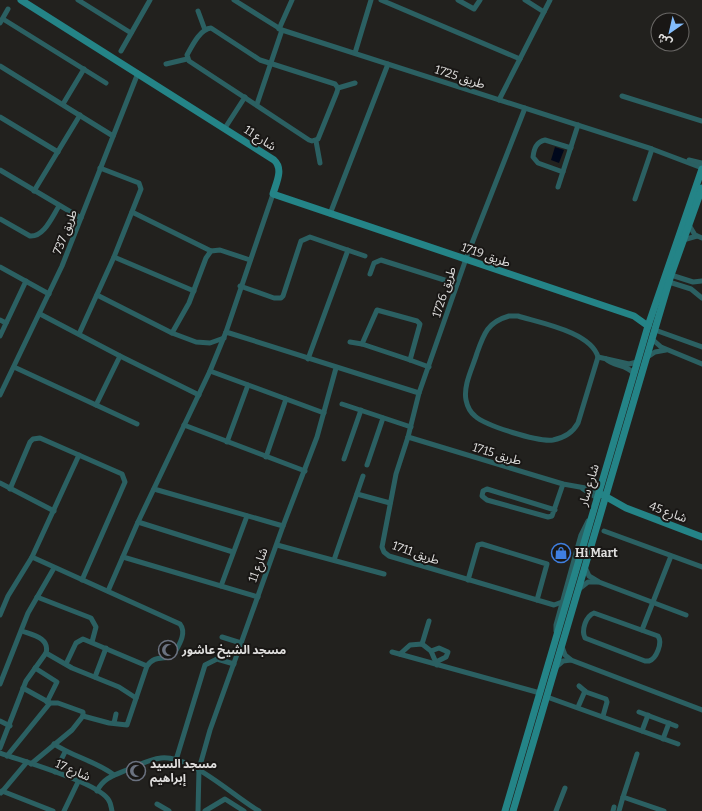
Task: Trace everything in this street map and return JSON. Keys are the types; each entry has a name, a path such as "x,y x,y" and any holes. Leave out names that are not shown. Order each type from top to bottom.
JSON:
{"street":[{"name":"شارع 11","path":"21,0 225,128 277,163 279,170 224,338 210,372 138,522 108,591"},
{"path":"78,0 130,33"},
{"path":"121,51 150,0"},
{"name":"طريق 1725","path":"234,0 281,29 686,160"},
{"path":"257,104 292,0"},
{"path":"355,53 371,0"},
{"path":"383,0 520,59"},
{"path":"458,0 474,9 480,0"},
{"path":"525,0 544,12"},
{"path":"499,100 550,0"},
{"path":"8,9 1,21 106,83"},
{"path":"198,11 204,30"},
{"path":"187,59 189,52 204,30 210,28 254,58 332,83 338,88"},
{"path":"166,64 187,59 257,104 309,140 316,141"},
{"path":"330,214 388,64"},
{"path":"0,66 113,136"},
{"path":"63,104 84,69"},
{"name":"طريق 737","path":"0,394 49,294 81,218 138,73"},
{"path":"338,88 355,83"},
{"path":"320,163 316,141 320,136 338,88"},
{"path":"622,96 702,121"},
{"path":"225,128 245,97"},
{"name":"طريق 1726","path":"419,393 466,259 525,108"},
{"path":"34,191 80,115"},
{"path":"0,117 58,152"},
{"path":"558,187 578,125"},
{"path":"563,172 538,163 533,157 535,148 537,144 545,140 571,148"},
{"path":"635,199 652,149"},
{"path":"686,160 702,163"},
{"path":"686,160 702,168"},
{"path":"79,334 98,295 141,189 140,185 100,168"},
{"name":"شارع سار","path":"505,811 648,326 702,168"},
{"path":"0,170 81,218"},
{"name":"شارع سار","path":"513,811 646,358 670,279 702,188"},
{"name":"طريق 1719","path":"272,194 634,316 648,326"},
{"path":"0,220 30,236 35,236 43,230 59,206"},
{"path":"132,212 211,250 220,250 250,260"},
{"path":"689,225 700,237"},
{"path":"240,286 274,298 281,298 283,296 301,241 305,238 310,237 364,256"},
{"path":"683,240 700,237"},
{"path":"172,333 185,311 206,258 211,250"},
{"path":"308,359 348,250"},
{"path":"114,257 194,291"},
{"path":"370,274 374,263 381,260 457,284"},
{"path":"0,267 49,294"},
{"path":"670,279 693,282 702,280"},
{"path":"670,279 691,289 702,298"},
{"path":"0,336 26,281"},
{"path":"98,295 172,333 200,343 210,343 224,338"},
{"path":"362,344 377,310 417,321 421,326 410,360"},
{"name":"طريق 1719","path":"634,316 652,313"},
{"path":"40,314 199,395"},
{"path":"598,357 578,423 569,433 558,439 547,440 536,438 486,423 475,417 466,401 467,385 482,337 491,324 498,319 518,316 570,332 590,344 598,357 629,364 637,362"},
{"path":"0,320 6,323"},
{"path":"655,330 702,347"},
{"path":"226,332 419,393"},
{"path":"652,339 657,345 666,350 702,364"},
{"path":"350,342 362,344 429,367"},
{"path":"646,358 655,352 666,350"},
{"path":"96,405 120,356"},
{"path":"606,359 612,363 628,368 634,374"},
{"path":"14,367 137,424"},
{"name":"شارع 11","path":"198,811 199,769 210,730 283,526 305,471 324,413 336,368"},
{"path":"210,372 324,413"},
{"path":"227,442 248,385"},
{"name":"طريق 1711","path":"419,393 411,427 396,474 390,503 382,547 386,554 554,605"},
{"path":"266,457 286,399"},
{"path":"342,404 411,427"},
{"path":"344,459 361,410"},
{"path":"366,465 383,418"},
{"path":"184,425 305,471"},
{"name":"طريق 1715","path":"408,437 562,484 591,489 598,495"},
{"path":"10,489 30,442 33,439 40,438 122,474 125,482 82,580"},
{"path":"0,615 8,596 32,558 79,455"},
{"path":"334,560 363,476"},
{"path":"0,483 54,511"},
{"path":"555,510 487,489 483,491 482,496 487,500 548,517 552,516 555,510 562,484"},
{"path":"154,490 283,526"},
{"path":"357,494 390,503"},
{"name":"شارع 45","path":"598,495 626,508 702,537"},
{"path":"557,633 556,625 581,535 592,515"},
{"path":"221,586 247,516"},
{"path":"138,522 233,552"},
{"path":"604,531 702,567"},
{"path":"468,580 478,545 482,544 547,564 537,600"},
{"path":"277,545 384,574"},
{"path":"642,630 671,556"},
{"path":"123,557 258,597"},
{"path":"32,558 180,624 184,632 174,654 171,657 154,659 147,666 129,722 126,725 83,716"},
{"path":"585,567 589,576 598,582 686,615"},
{"path":"1,680 22,631 26,617 54,568"},
{"path":"579,589 588,582 598,582"},
{"path":"37,597 91,618 96,627 92,642"},
{"path":"559,613 554,605 562,602"},
{"path":"594,613 642,630 658,636 660,640 654,658 648,661 588,640 583,635 589,616 594,613"},
{"path":"422,644 430,621"},
{"path":"0,748 10,726 23,688 46,653 47,648 45,642 22,631"},
{"path":"222,637 241,643"},
{"path":"66,664 76,643 83,639 147,666"},
{"path":"400,654 410,645 422,644 431,651 437,664"},
{"path":"562,645 565,655 571,660 702,710"},
{"path":"95,677 106,648"},
{"path":"431,651 439,648 448,652 446,657 437,664"},
{"path":"392,652 540,693"},
{"path":"46,653 66,664 111,683 136,698"},
{"path":"176,760 206,665 217,659 234,664"},
{"path":"555,668 563,661 571,660"},
{"path":"7,756 49,703 57,682 35,668"},
{"path":"579,686 585,691 607,700 603,716"},
{"path":"23,688 49,703 58,703 83,712 83,716"},
{"path":"578,707 585,691"},
{"path":"547,697 678,744"},
{"path":"639,712 676,726"},
{"path":"114,723 116,714"},
{"path":"642,731 648,715"},
{"path":"53,811 1,792 29,763 72,730 83,716"},
{"path":"0,721 10,726"},
{"path":"663,739 669,723"},
{"path":"54,744 65,752 99,765 114,775"},
{"path":"55,772 65,752"},
{"name":"شارع 17","path":"0,753 55,772 98,791 104,781 114,775 157,759 167,758 176,760 199,769 242,801 259,811"},
{"path":"619,811 637,754"},
{"path":"64,811 78,782"},
{"path":"556,811 565,788"},
{"path":"98,791 108,799 112,811"},
{"path":"623,797 664,811"},
{"path":"205,811 226,799 244,811"},
{"path":"157,804 169,811"}],"water":[{"path":"555,147 564,150 559,163 551,160"}],"place":[{"name":"Hi Mart","path":"561,553"},
{"name":"مسجد الشيخ عاشور","path":"168,650"},
{"name":"مسجد السيد إبراهيم","path":"136,771"}]}
